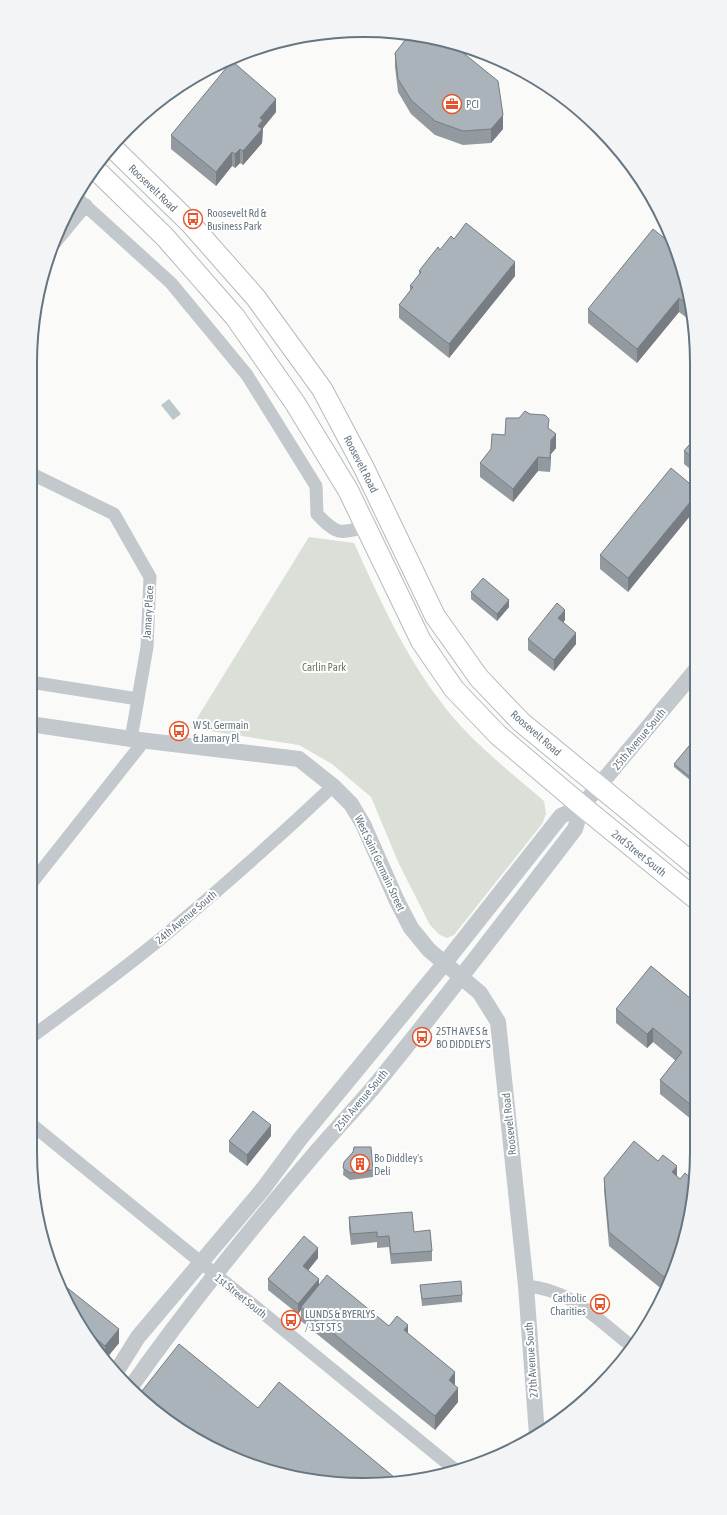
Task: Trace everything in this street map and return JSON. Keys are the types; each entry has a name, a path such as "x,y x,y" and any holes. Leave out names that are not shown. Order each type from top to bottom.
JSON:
{"main road":[{"name":"Roosevelt Road","path":"116,151 190,224 256,298 322,390 364,468 435,616 479,678 520,722 599,786"},
{"path":"99,173 165,237 235,317 295,403 348,490 421,641 454,689 498,735 582,806"},
{"path":"599,786 690,861"},
{"name":"2nd Street South","path":"582,806 690,894"}],"street":[{"path":"81,201 171,283 247,375 316,486 317,514 332,529 348,532 366,526"},
{"name":"Jamary Place","path":"37,476 114,514 150,577 147,647 138,699 137,740 37,876"},
{"name":"25th Avenue South","path":"134,1383 216,1276 316,1152 372,1089 575,828 582,806 690,677"},
{"path":"37,683 138,699"},
{"name":"West Saint Germain Street","path":"37,725 137,740 299,759 333,786 351,804 363,824 397,901 411,928 428,950 460,977"},
{"name":"24th Avenue South","path":"37,1033 86,997 169,932 252,862 333,786"},
{"name":"25th Avenue South","path":"119,1368 138,1336 263,1189 300,1139 444,964 561,816 582,806"},
{"name":"Roosevelt Road","path":"460,977 480,993 498,1022 526,1286"},
{"name":"1st Street South","path":"37,1129 450,1466"},
{"path":"526,1286 554,1290 573,1300 628,1343"},
{"name":"27th Avenue South","path":"526,1286 536,1428"}],"green space":[{"name":"Carlin Park","path":"309,537 354,543 393,625 415,665 441,702 476,742 544,801 546,814 542,824 454,935 447,938 440,935 430,925 399,864 371,797 332,764 299,745 191,728"}],"shaded area":[{"path":"169,399 181,414 173,420 161,405"}],"building":[{"name":"PCI","path":"405,40 427,43 463,52 498,81 503,115 491,129 463,131 435,121 411,100 398,79 395,53"},
{"path":"235,64 276,99 260,118 263,120 258,126 262,129 243,151 240,149 235,154 232,152 216,172 171,135 227,68"},
{"path":"466,223 515,262 449,344 399,305 413,287 410,286 421,272 419,271 438,247 440,250 451,236 454,239"},
{"path":"653,229 665,239 673,259 684,302 679,298 637,349 588,309"},
{"path":"525,411 530,414 545,415 549,419 548,428 556,434 551,440 550,458 538,457 513,489 480,463 491,449 492,434 505,435 506,418 519,418"},
{"path":"690,444 690,455 684,451"},
{"path":"671,468 690,484 690,502 628,578 600,555"},
{"path":"483,578 509,600 497,614 471,592"},
{"path":"557,603 565,610 558,618 576,633 554,660 528,639"},
{"path":"690,745 690,777 674,764"},
{"path":"651,966 690,998 690,1104 660,1080 682,1052 653,1028 647,1034 616,1009"},
{"path":"253,1111 271,1125 247,1155 229,1141"},
{"path":"634,1141 658,1161 663,1155 677,1166 672,1172 680,1179 685,1173 689,1176 684,1215 679,1236 664,1277 609,1232 604,1178"},
{"name":"Bo Diddley's Deli","path":"354,1147 371,1147 373,1170 350,1173 343,1168 344,1162 353,1152"},
{"path":"412,1212 414,1232 430,1230 432,1251 391,1254 389,1236 377,1237 377,1232 351,1234 349,1217"},
{"path":"304,1236 318,1248 303,1266 319,1279 298,1304 268,1279"},
{"path":"327,1275 389,1326 397,1316 408,1325 404,1330 455,1372 449,1380 458,1388 435,1416 301,1307"},
{"path":"461,1281 462,1295 422,1299 420,1285"},
{"path":"67,1288 119,1329 105,1346 92,1333"},
{"path":"179,1344 258,1408 279,1382 393,1476 364,1478 321,1475 300,1472 259,1461 200,1434 165,1411 142,1391"}],"place":[{"name":"PCI","path":"452,104"},
{"name":"Roosevelt Rd & Business Park","path":"193,219"},
{"name":"W St. Germain & Jamary Pl","path":"179,731"},
{"name":"25TH AVE S & BO DIDDLEY'S","path":"422,1037"},
{"name":"Bo Diddley's Deli","path":"360,1164"},
{"name":"Catholic Charities","path":"600,1304"},
{"name":"LUNDS & BYERLYS / 1ST ST S","path":"291,1320"}]}
